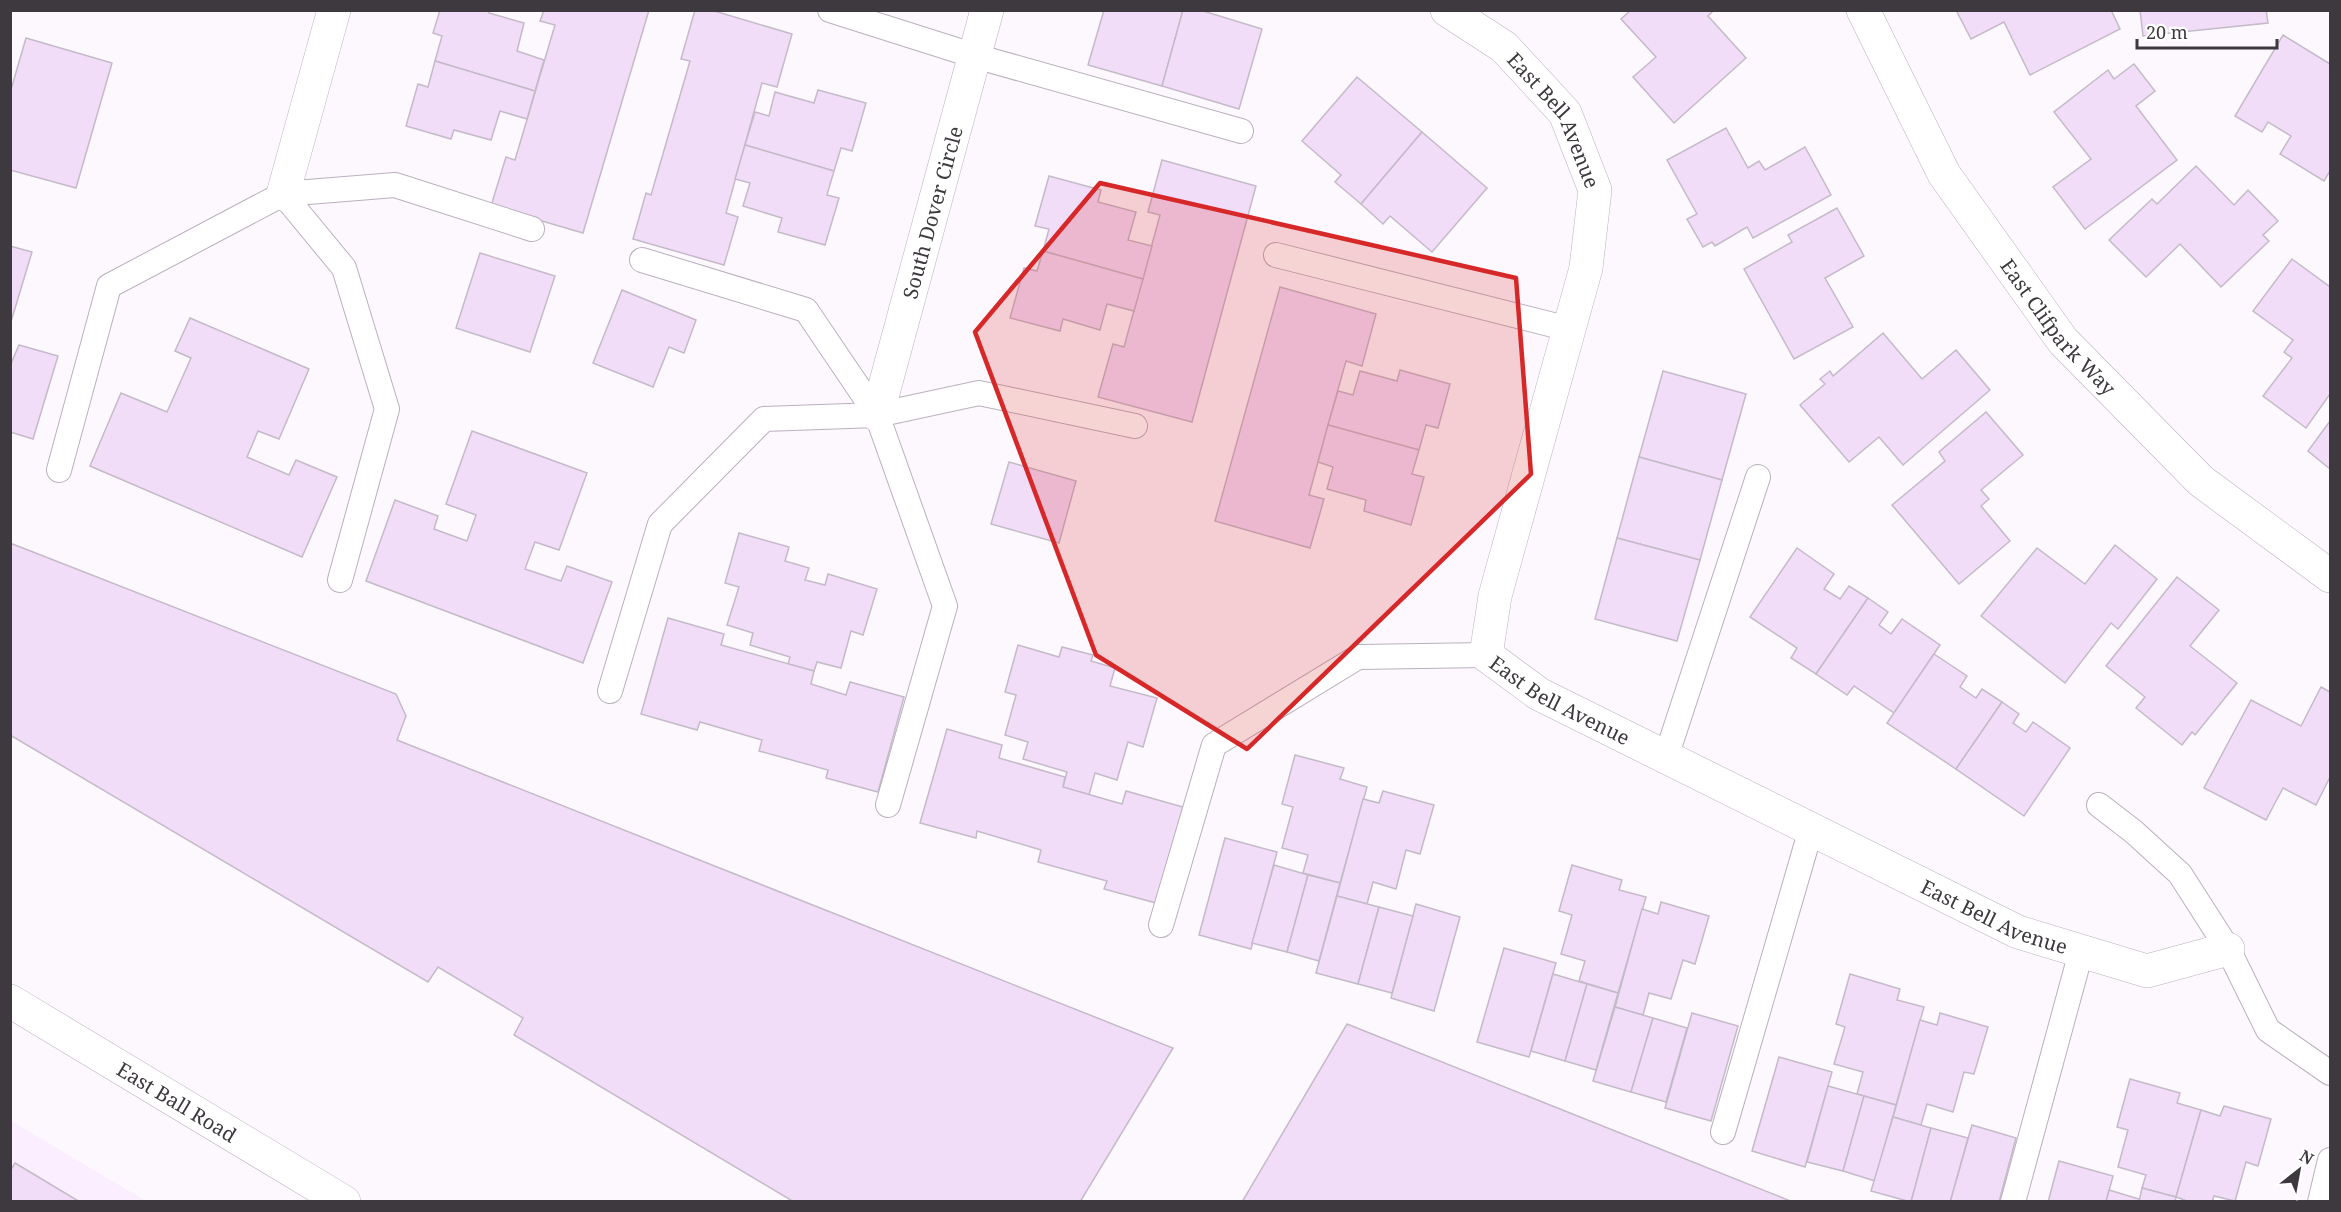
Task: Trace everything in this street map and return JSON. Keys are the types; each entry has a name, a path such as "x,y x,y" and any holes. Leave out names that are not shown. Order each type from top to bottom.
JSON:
{"street":[{"path":"284,194 334,10"},
{"name":"South Dover Circle","path":"877,415 987,10"},
{"name":"East Bell Avenue","path":"1447,10 1504,47 1565,112 1595,190 1586,268 1495,596 1486,655 1539,694 2018,932 2147,971 2228,949"},
{"name":"East Clifpark Way","path":"1863,10 1944,174 2063,341 2201,481 2331,576"},
{"name":"East Ball Road","path":"11,1002 344,1202"}],"lane":[{"path":"830,10 975,56 1241,131"},
{"path":"59,470 109,286 284,194 395,185 532,229"},
{"path":"284,194 344,268 387,410 340,580"},
{"path":"1276,255 1569,329"},
{"path":"642,260 806,310 877,415 945,606 888,805"},
{"path":"610,691 660,524 764,419 877,415 979,393 1135,426"},
{"path":"1666,757 1758,477"},
{"path":"1161,925 1214,745 1358,657 1486,655"},
{"path":"2099,805 2134,832 2180,874 2228,949 2268,1030 2331,1073"},
{"path":"1723,1132 1811,829"},
{"path":"2013,1202 2081,952"},
{"path":"2320,1202 2331,1161"}],"highlighted area":[{"path":"1100,183 1516,278 1531,474 1247,749 1096,655 975,332"}],"shaded area":[{"path":"11,1121 146,1201 11,1202"}],"building":[{"path":"440,10 489,10 489,13 524,23 517,51 544,60 535,91 435,61 442,36 433,33"},
{"path":"544,10 649,10 583,233 491,206 506,157 515,160 555,25 540,21"},
{"path":"695,10 711,10 792,34 777,87 762,83 726,213 738,217 724,265 633,239 646,193 651,195 690,61 681,59"},
{"path":"1104,10 1183,10 1162,86 1088,65"},
{"path":"1183,10 1200,10 1262,29 1239,109 1162,86"},
{"path":"1631,10 1714,10 1708,16 1746,58 1674,123 1633,77 1656,57 1621,19"},
{"path":"1956,10 2111,10 2120,29 2030,75 2004,22 1971,39"},
{"path":"2140,10 2266,10 2268,23 2143,36"},
{"path":"2283,35 2330,64 2330,171 2324,181 2280,154 2291,136 2268,122 2262,132 2235,116"},
{"path":"26,38 112,63 76,188 10,170 10,93"},
{"path":"435,61 535,91 527,119 500,111 491,140 454,130 451,139 406,126 418,84 428,87"},
{"path":"2134,64 2155,91 2136,106 2177,160 2085,229 2053,187 2091,159 2054,112 2108,70 2114,79"},
{"path":"1357,77 1422,132 1361,204 1335,182 1341,175 1302,141"},
{"path":"818,90 866,103 852,151 841,148 834,171 745,145 755,112 769,116 775,92 814,103"},
{"path":"1726,128 1748,168 1759,161 1765,170 1805,147 1831,195 1753,238 1747,227 1715,246 1712,242 1703,247 1687,219 1697,214 1667,160"},
{"path":"1422,132 1487,188 1432,252 1390,216 1383,224 1361,204"},
{"path":"745,145 834,171 827,195 839,198 825,245 778,232 782,218 743,206 750,183 735,179"},
{"path":"1162,160 1256,186 1192,422 1098,397 1113,344 1124,347 1160,215 1148,212"},
{"path":"2196,166 2234,205 2248,190 2278,221 2263,235 2269,241 2221,287 2180,244 2146,277 2109,240 2152,199 2157,204"},
{"path":"1049,176 1101,190 1098,202 1136,212 1128,240 1152,246 1143,279 1043,251 1049,229 1035,226"},
{"path":"1837,208 1864,256 1825,278 1853,327 1794,359 1744,269 1792,242 1788,235"},
{"path":"10,246 32,252 10,325"},
{"path":"1043,251 1143,279 1134,311 1107,304 1100,330 1063,319 1060,331 1010,318 1024,268 1037,271"},
{"path":"480,253 555,276 530,352 456,328"},
{"path":"2292,259 2330,287 2330,394 2306,428 2263,396 2292,358 2284,352 2293,340 2253,311"},
{"path":"1280,287 1376,314 1362,366 1346,361 1309,495 1324,499 1310,548 1215,521"},
{"path":"622,290 696,320 684,353 669,347 653,387 593,363"},
{"path":"190,318 309,369 279,439 258,431 247,457 289,475 296,460 337,477 302,557 90,466 121,393 167,412 191,358 175,351"},
{"path":"1883,333 1922,379 1956,350 1990,390 1903,465 1879,437 1849,462 1800,405 1825,384 1820,379 1830,371 1833,376"},
{"path":"19,345 58,356 33,439 10,432 10,366"},
{"path":"1400,370 1450,384 1438,428 1426,425 1419,450 1328,425 1338,391 1353,395 1360,371 1397,381"},
{"path":"1663,371 1746,394 1722,480 1639,457"},
{"path":"1986,412 2023,455 1981,490 1989,499 1981,506 2010,541 1959,584 1892,505 1945,461 1939,452"},
{"path":"2330,421 2330,469 2308,451"},
{"path":"1328,425 1419,450 1412,474 1424,477 1411,525 1364,511 1366,500 1327,489 1333,467 1318,462"},
{"path":"472,431 587,473 559,550 535,542 525,569 561,581 567,566 612,582 583,663 366,581 395,500 438,516 434,529 467,541 476,515 446,504"},
{"path":"1639,457 1722,480 1700,560 1617,538"},
{"path":"1009,462 1076,481 1059,543 991,524"},
{"path":"739,533 789,547 785,561 809,568 805,580 825,585 828,574 877,589 863,635 851,631 841,668 817,662 814,671 788,664 790,657 750,645 753,633 727,625 739,587 725,583"},
{"path":"1617,538 1700,560 1677,641 1595,619"},
{"path":"10,543 396,694 406,716 397,740 1173,1048 1080,1202 794,1202 514,1035 523,1018 438,967 428,982 10,735"},
{"path":"2115,545 2157,579 2118,629 2111,623 2065,683 1981,616 2037,548 2085,584"},
{"path":"1797,548 1834,574 1824,589 1840,599 1849,586 1868,598 1816,674 1791,658 1797,648 1750,617"},
{"path":"2177,577 2219,610 2190,646 2237,683 2195,735 2192,732 2182,745 2136,708 2145,697 2106,666"},
{"path":"1868,598 1888,612 1879,625 1891,634 1902,619 1940,645 1894,713 1854,686 1847,695 1816,674"},
{"path":"668,618 724,634 721,645 814,671 811,684 846,695 850,682 904,697 878,792 826,778 828,770 759,751 762,740 700,722 697,730 641,714"},
{"path":"1018,645 1059,657 1062,647 1093,655 1091,661 1115,668 1110,686 1157,698 1143,747 1128,742 1117,780 1095,773 1089,795 1063,787 1067,772 1023,759 1028,742 1005,735 1016,695 1005,692"},
{"path":"1934,654 1967,676 1960,687 1976,698 1982,689 2002,702 1956,769 1887,723"},
{"path":"2321,687 2330,692 2330,777 2316,805 2283,788 2266,820 2204,788 2251,700 2301,726"},
{"path":"2002,702 2019,714 2013,723 2026,732 2033,722 2070,748 2024,816 1956,769"},
{"path":"947,729 1002,745 999,758 1065,777 1063,787 1122,804 1126,791 1183,807 1156,903 1104,889 1107,881 1038,862 1041,850 977,831 976,838 920,823"},
{"path":"1295,755 1344,768 1340,779 1367,787 1340,883 1303,873 1308,855 1282,848 1293,807 1282,804"},
{"path":"1383,791 1434,805 1420,854 1406,850 1396,889 1373,882 1367,904 1337,896 1363,799 1379,803"},
{"path":"1225,838 1277,852 1251,949 1199,935"},
{"path":"1274,865 1308,875 1287,952 1252,943"},
{"path":"1572,865 1622,880 1619,890 1646,897 1618,993 1579,981 1585,961 1561,954 1572,915 1559,911"},
{"path":"1308,875 1340,883 1319,961 1287,952"},
{"path":"1337,896 1379,907 1358,984 1316,973"},
{"path":"1661,902 1709,916 1695,964 1683,960 1671,999 1649,993 1643,1015 1615,1007 1642,909 1658,914"},
{"path":"1416,904 1460,917 1434,1011 1391,998"},
{"path":"1379,907 1413,916 1392,993 1358,984"},
{"path":"1504,948 1556,963 1529,1057 1477,1042"},
{"path":"1553,974 1587,984 1565,1061 1531,1051"},
{"path":"1850,974 1900,989 1897,1000 1924,1007 1896,1105 1857,1094 1863,1072 1834,1064 1845,1027 1836,1024"},
{"path":"1587,984 1618,993 1596,1070 1565,1061"},
{"path":"1615,1007 1653,1018 1631,1092 1593,1081"},
{"path":"1692,1013 1738,1026 1711,1121 1665,1108"},
{"path":"1940,1013 1988,1027 1974,1074 1964,1072 1953,1112 1927,1104 1921,1125 1893,1117 1920,1020 1937,1025"},
{"path":"1653,1018 1687,1028 1666,1102 1631,1092"},
{"path":"1347,1024 1793,1202 1242,1202"},
{"path":"1779,1057 1832,1072 1805,1167 1752,1151"},
{"path":"2130,1079 2180,1093 2177,1103 2201,1110 2176,1197 2142,1188 2146,1175 2118,1167 2128,1130 2117,1127"},
{"path":"1828,1086 1864,1096 1843,1171 1807,1162"},
{"path":"1864,1096 1896,1105 1875,1181 1843,1171"},
{"path":"2224,1106 2271,1119 2258,1166 2246,1162 2235,1201 2214,1196 2212,1202 2190,1202 2176,1197 2201,1110 2220,1116"},
{"path":"1893,1117 1931,1128 1911,1202 1871,1191"},
{"path":"1972,1125 2016,1138 1999,1202 1950,1202"},
{"path":"1931,1128 1968,1138 1950,1202 1911,1202"},
{"path":"2059,1161 2113,1176 2106,1202 2048,1202"},
{"path":"15,1163 80,1202 10,1202 10,1171"},
{"path":"2142,1188 2176,1197 2175,1202 2139,1202"},
{"path":"2109,1190 2139,1199 2139,1202 2106,1202"}]}
